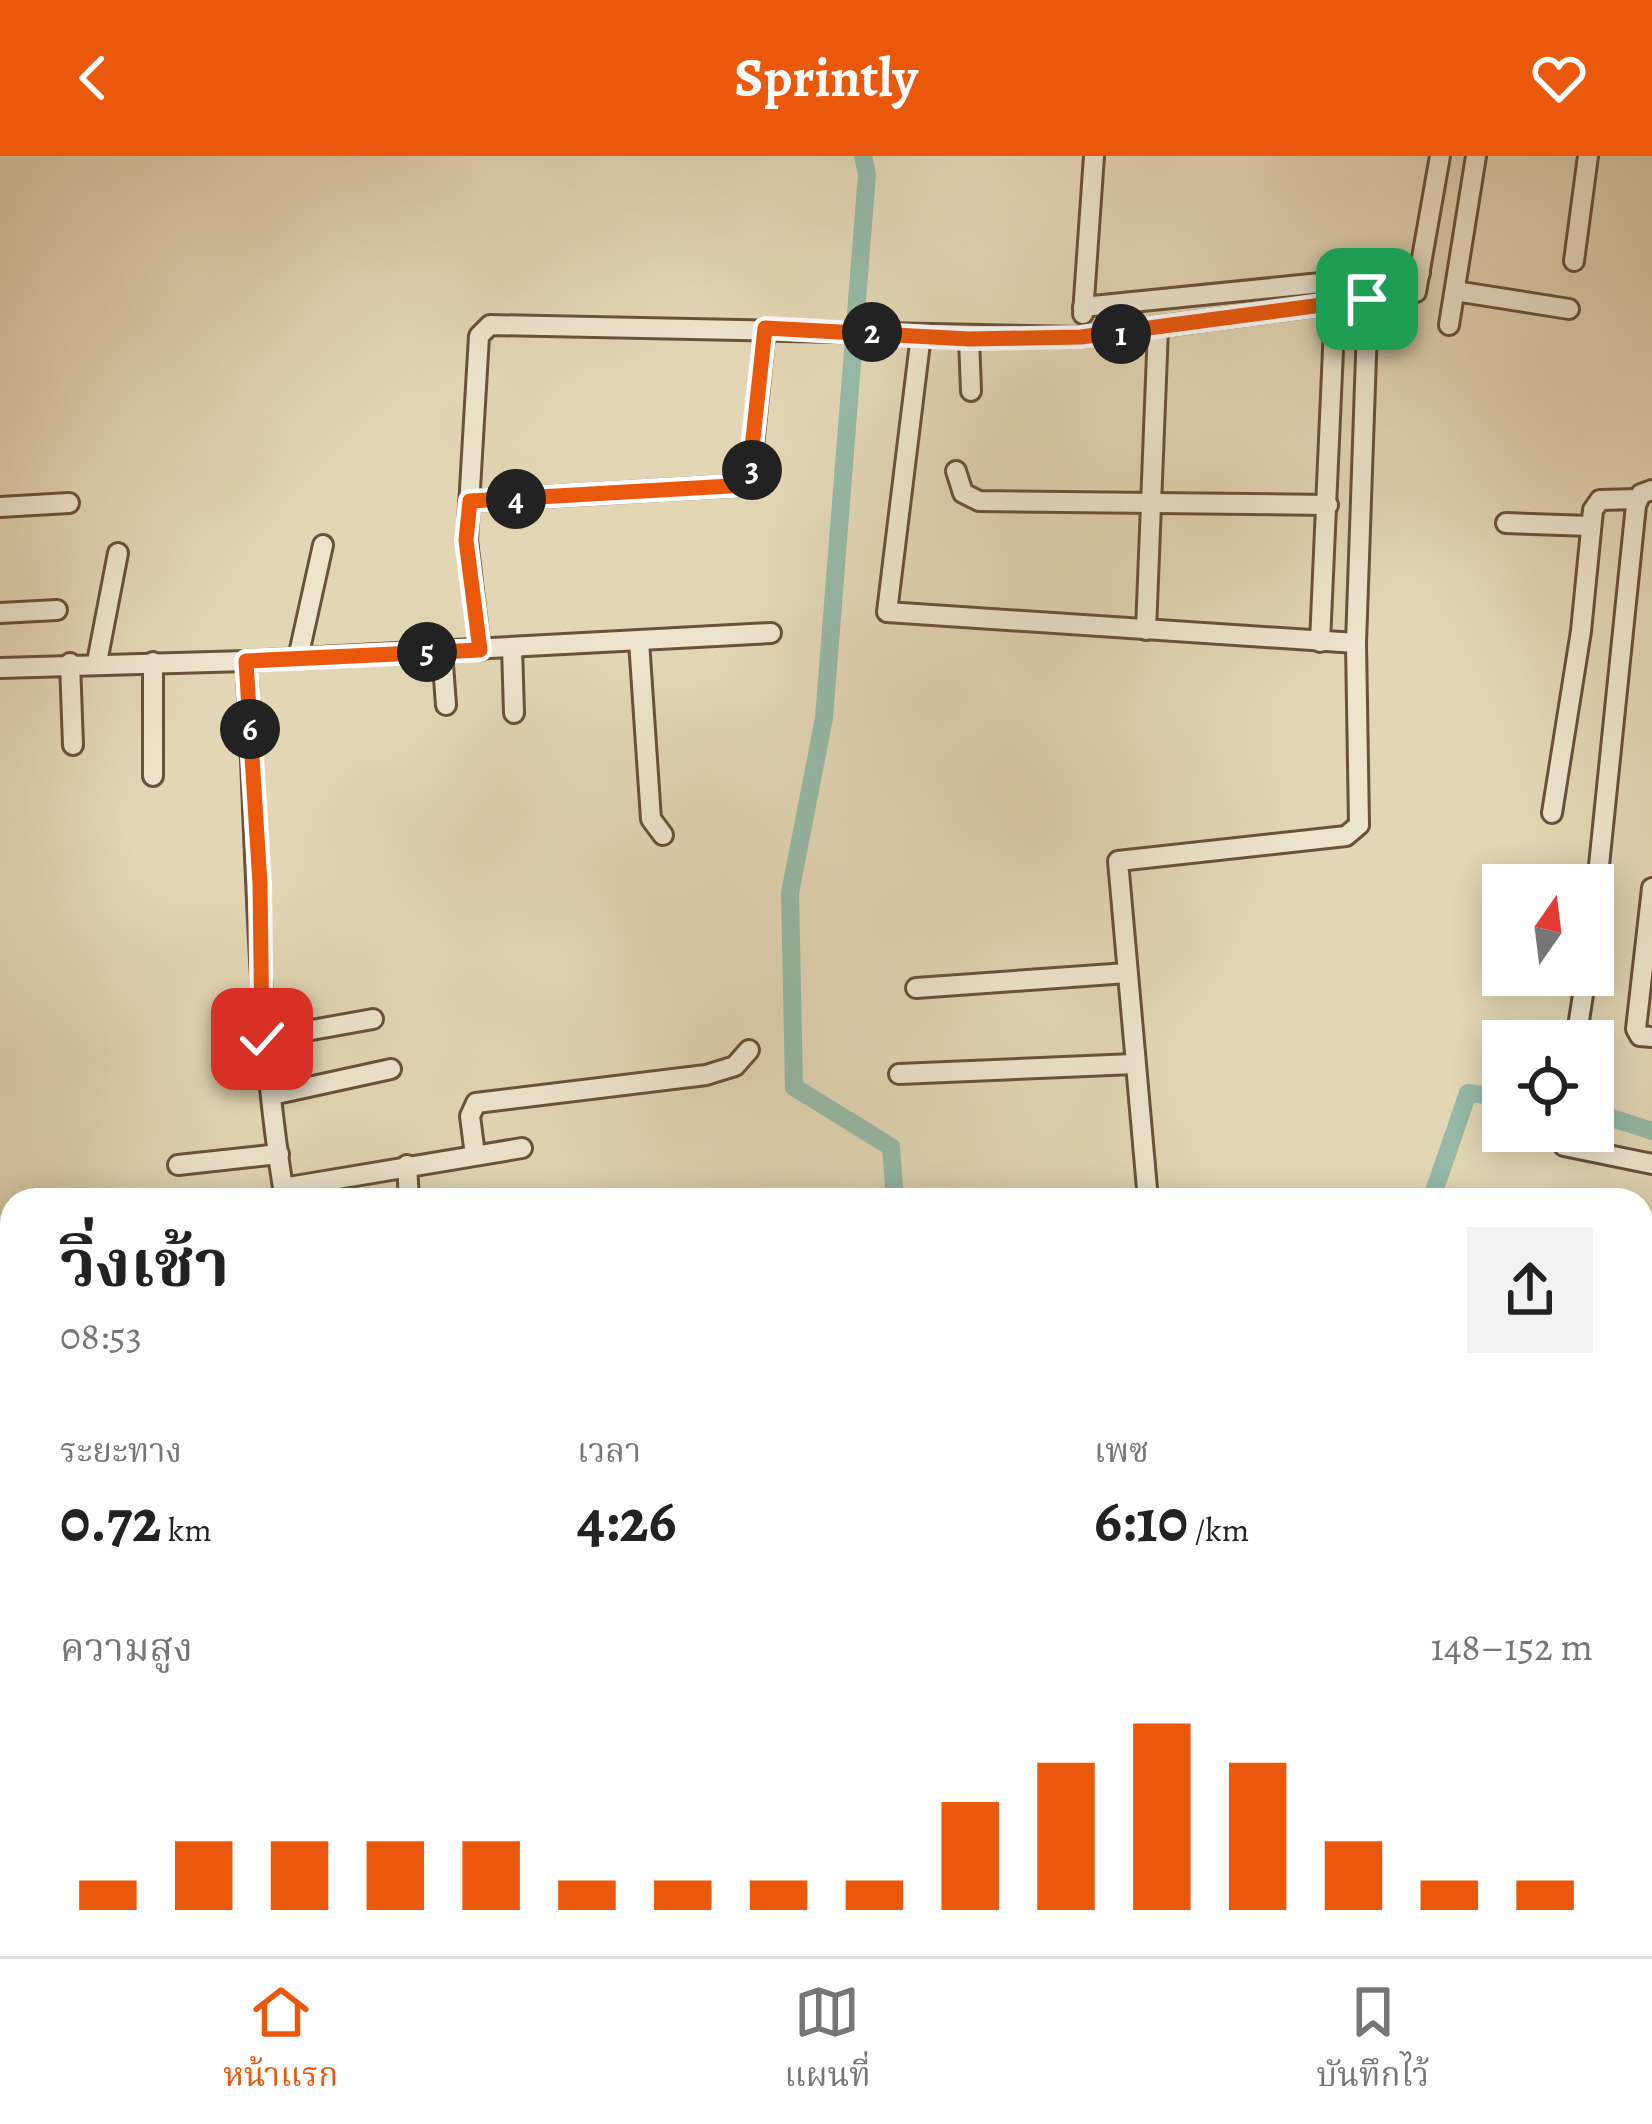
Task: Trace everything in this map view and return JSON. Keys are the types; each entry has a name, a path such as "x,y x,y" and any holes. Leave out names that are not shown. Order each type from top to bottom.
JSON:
{"street":[{"path":"1081,337 1094,156"},
{"path":"480,650 466,540 479,336 490,325 765,328 969,339 1081,337 1413,295 1440,156"},
{"path":"1449,326 1476,156"},
{"path":"1574,261 1588,156"},
{"path":"1083,307 1420,273"},
{"path":"1455,291 1569,309"},
{"path":"1147,1188 1118,861 1346,836 1359,825 1356,643 1367,299"},
{"path":"1320,641 1335,305"},
{"path":"470,501 748,485 765,328"},
{"path":"1146,630 1155,504 1158,329"},
{"path":"921,335 887,612 1356,643"},
{"path":"969,339 971,392"},
{"path":"956,471 969,500 1328,505"},
{"path":"1552,813 1581,631 1591,526 1600,500 1645,495 1617,652 1601,864"},
{"path":"0,507 69,503"},
{"path":"1506,523 1591,526"},
{"path":"298,658 322,545"},
{"path":"97,662 118,553"},
{"path":"0,613 57,610"},
{"path":"0,668 246,661 772,633"},
{"path":"640,640 651,819 663,835"},
{"path":"512,647 514,713"},
{"path":"442,651 446,705"},
{"path":"246,661 260,884 262,1039 283,1188"},
{"path":"153,662 153,776"},
{"path":"70,663 74,746"},
{"path":"1652,888 1636,1029 1640,1036 1652,1037"},
{"path":"916,988 1126,973"},
{"path":"262,1039 373,1019"},
{"path":"475,1155 470,1116 476,1103 706,1075 735,1066 749,1050"},
{"path":"899,1074 1134,1064"},
{"path":"272,1095 391,1069"},
{"path":"309,1188 407,1165 522,1148"},
{"path":"1593,1152 1652,1164"},
{"path":"178,1165 279,1154"},
{"path":"407,1165 408,1188"}],"waterway":[{"path":"863,156 867,174 824,718 790,893 794,1087 891,1147 894,1188"},
{"path":"1435,1188 1468,1093 1482,1095"},
{"path":"1614,1119 1652,1131"}],"route":[{"path":"262,1039 260,884 246,661 480,650 466,540 470,501 748,485 765,328 969,339 1081,337 1367,299"}]}
